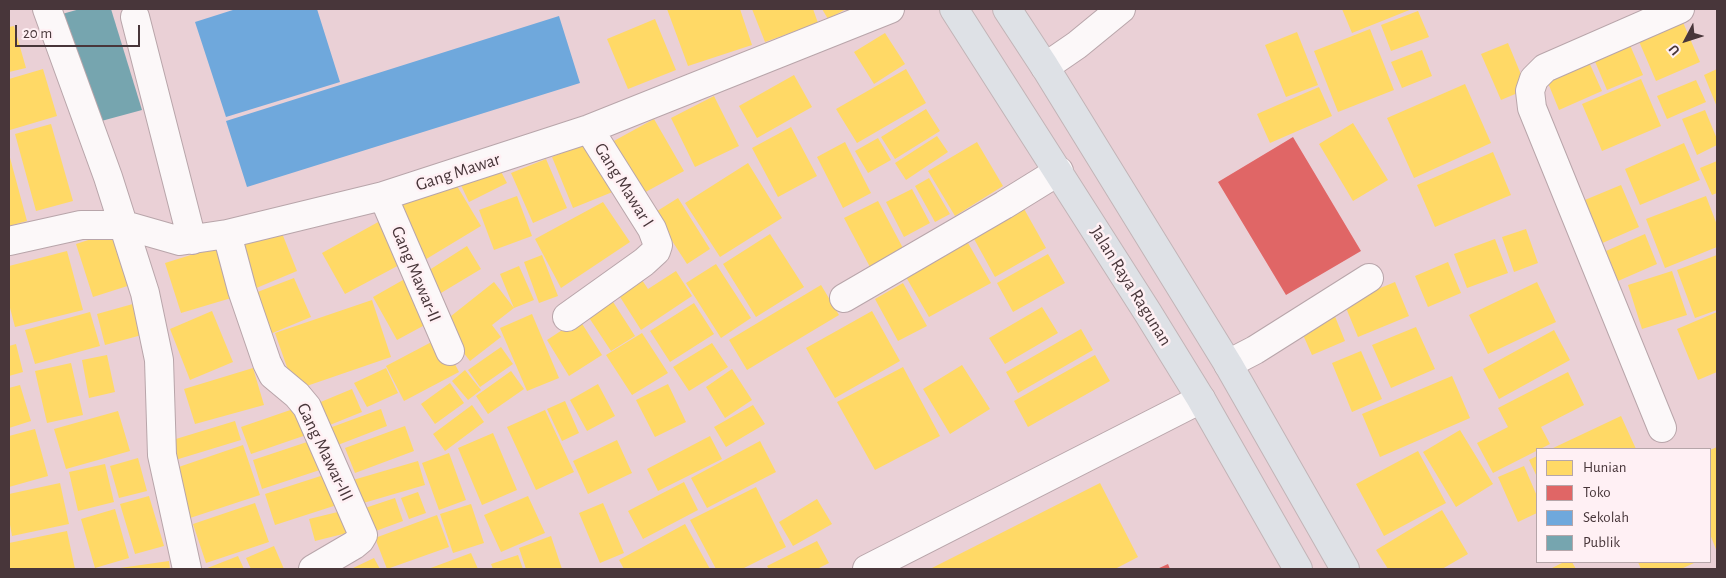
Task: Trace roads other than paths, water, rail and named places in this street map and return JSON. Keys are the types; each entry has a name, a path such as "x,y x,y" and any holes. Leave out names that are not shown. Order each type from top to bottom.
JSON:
{"main road":[{"name":"Jalan Raya Ragunan","path":"954,9 1201,399 1298,569"},
{"path":"1007,9 1228,364 1345,569"}],"street":[{"path":"47,9 124,225 145,293 159,360 162,455 187,569"},
{"name":"Gang Mawar","path":"9,241 82,225 124,225 180,241 192,240 227,234 382,196 590,129 890,9"},
{"path":"1045,68 1121,9"},
{"path":"1662,428 1532,108 1530,92 1534,79 1545,68 1680,9"},
{"path":"135,17 192,240"},
{"name":"Gang Mawar I","path":"567,317 644,262 656,251 658,245 652,229 590,129"},
{"path":"844,298 1004,205 1058,171"},
{"name":"Gang Mawar-II","path":"382,196 450,352"},
{"name":"Gang Mawar-III","path":"227,234 242,290 267,363 273,375 297,395 307,407 363,535 360,540 313,569"},
{"path":"1228,364 1255,350 1369,278"},
{"path":"867,569 1201,399"}]}
